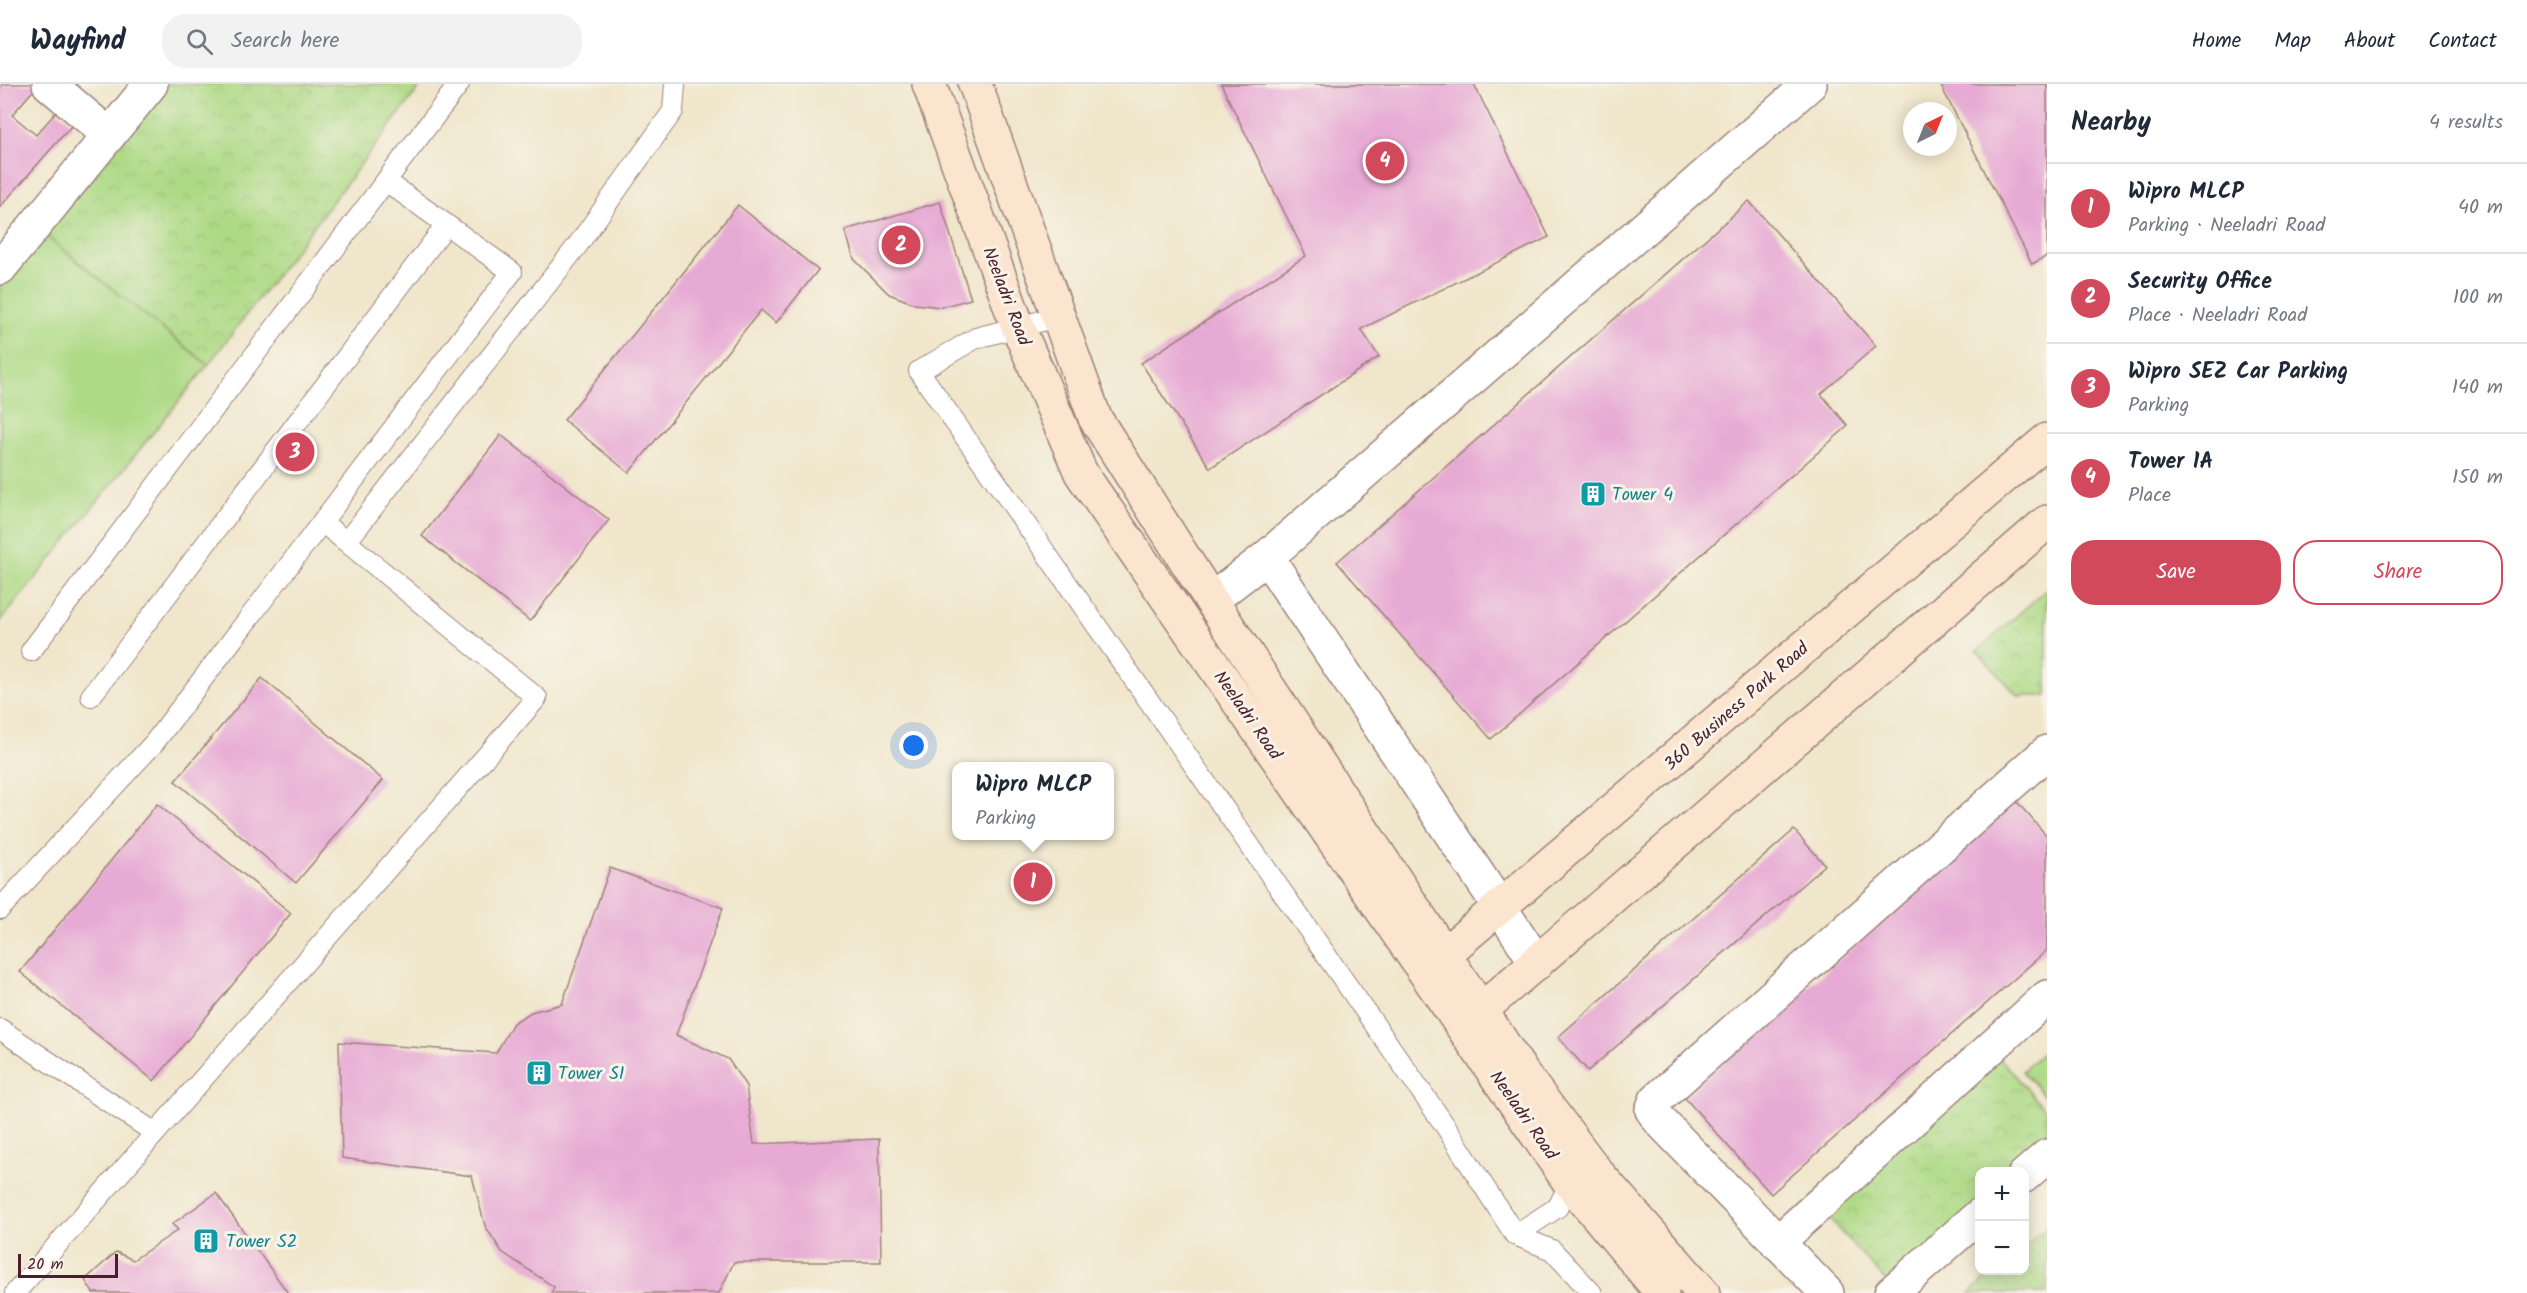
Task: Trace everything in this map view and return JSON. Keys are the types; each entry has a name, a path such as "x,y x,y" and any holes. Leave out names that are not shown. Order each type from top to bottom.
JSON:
{"main road":[{"name":"Neeladri Road","path":"929,84 1018,327 1081,473 1435,963 1472,1018 1523,1074 1576,1188 1662,1293"},
{"name":"Neeladri Road","path":"975,84 1095,418 1211,600 1435,963"},
{"name":"360 Business Park Road","path":"1435,963 2047,441"},
{"path":"1472,1018 2047,522"},
{"name":"Neeladri Road","path":"1576,1188 1703,1293"}],"street":[{"path":"49,84 109,135"},
{"path":"0,268 151,84"},
{"path":"1211,600 1267,557 1810,84"},
{"path":"1267,557 1537,963"},
{"path":"1827,1293 1659,1121 1652,1110 1656,1100 2047,752"},
{"path":"1777,1243 2047,997"},
{"path":"2029,1172 2047,1156"},
{"path":"1891,1293 1975,1219"}],"lane":[{"path":"31,651 459,84"},
{"path":"346,541 584,236 673,111 675,84"},
{"path":"0,909 154,743 512,272 386,181"},
{"path":"91,696 446,225"},
{"path":"1057,317 976,338 919,371 1446,1126 1515,1235 1552,1250 1592,1293"},
{"path":"15,1293 537,698 322,522"},
{"path":"0,1029 155,1133"},
{"path":"1515,1235 1576,1188"}],"green space":[{"path":"151,84 422,84 208,365 34,227"},
{"path":"34,227 208,365 0,622 0,268"},
{"path":"2047,589 2047,696 2018,696 1977,651"},
{"path":"2047,1049 2047,1099 2022,1071"},
{"path":"1996,1054 2047,1111 2047,1140 2017,1167 1975,1167 1975,1205 1888,1283 1822,1211"},
{"path":"2047,1227 2047,1293 1970,1293 1991,1275 2029,1275 2029,1243"}],"building":[{"path":"3,84 32,84 36,87 12,115 36,135 57,111 73,124 0,207 0,87"},
{"path":"1221,84 1474,84 1549,237 1361,329 1379,357 1210,468 1141,363 1306,256"},
{"path":"1940,84 2047,84 2047,256 2032,264 1957,117 1957,102 1949,102"},
{"name":"Tower 4","path":"1749,201 1876,346 1821,394 1848,426 1491,739 1337,562"},
{"path":"940,202 971,299 941,307 915,304 889,294 854,259 845,230"},
{"path":"738,205 818,270 776,323 761,310 629,473 564,420"},
{"path":"501,435 609,520 530,621 422,536"},
{"path":"262,678 383,780 296,883 175,781"},
{"path":"2017,802 2047,836 2047,950 1771,1194 1684,1097"},
{"path":"157,804 291,913 154,1081 20,972"},
{"path":"1794,830 1825,865 1588,1071 1558,1037"},
{"name":"Tower S1","path":"610,868 723,908 676,1035 728,1059 746,1086 754,1144 879,1139 881,1262 734,1262 719,1293 551,1293 554,1287 502,1252 485,1226 472,1176 342,1158 339,1042 496,1053 513,1023 531,1012 562,1004"},
{"name":"Tower S2","path":"216,1193 288,1293 93,1293 85,1280 116,1252 133,1260 178,1230 172,1224"}],"place":[{"name":"Tower 1A","path":"1385,161"},
{"name":"Security Office","path":"901,245"},
{"name":"Wipro SEZ Car Parking","path":"295,452"},
{"name":"Tower 4","path":"1593,494"},
{"name":"Wipro MLCP","path":"1033,882"},
{"name":"Tower S1","path":"539,1073"},
{"name":"Tower S2","path":"206,1241"}]}
